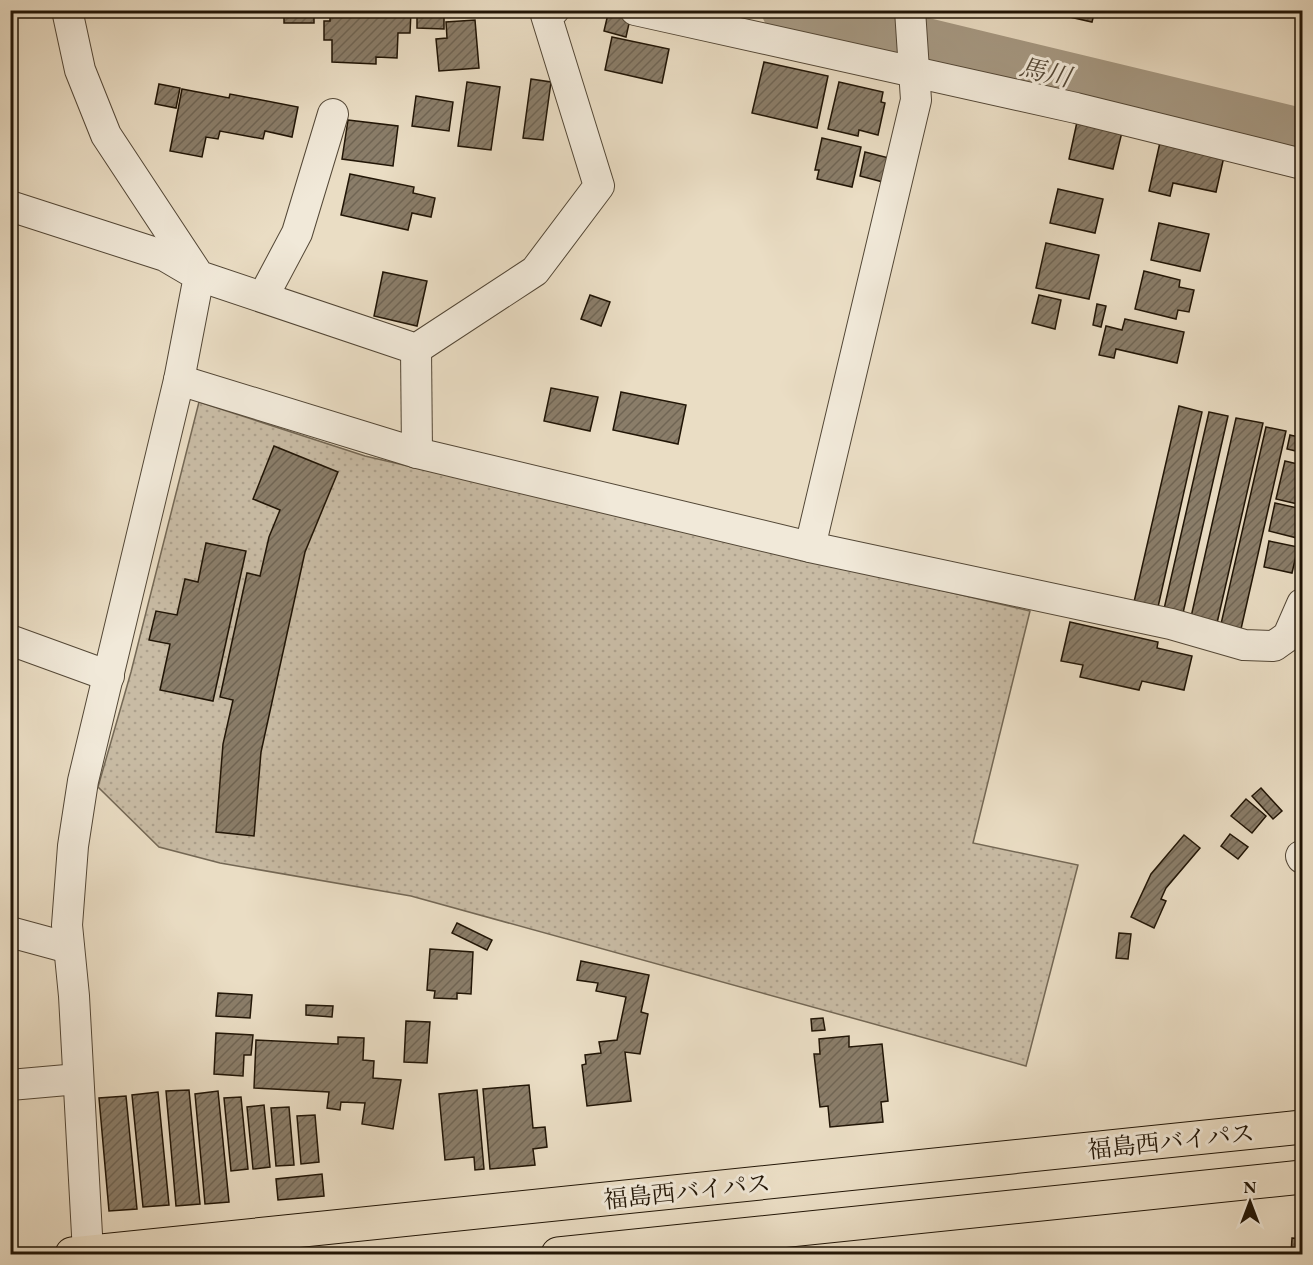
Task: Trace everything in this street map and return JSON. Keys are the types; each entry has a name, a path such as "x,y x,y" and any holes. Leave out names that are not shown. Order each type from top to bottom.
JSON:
{"highway":[{"name":"福島西バイパス","path":"80,1254 1302,1127"},
{"name":"福島西バイパス","path":"558,1254 1302,1176"}],"street":[{"path":"67,10 80,70 106,135 199,276 179,380 83,781 73,846 67,925 78,1079 80,1254"},
{"path":"416,349 535,272 599,186 546,15 554,10"},
{"path":"635,10 913,65 1302,164"},
{"path":"810,547 916,100 910,20"},
{"path":"263,297 297,233 333,114"},
{"path":"10,206 165,256 199,276 416,349"},
{"path":"416,349 417,453"},
{"path":"179,380 417,453 810,547 1171,624 1244,645 1274,646 1288,636 1302,604"},
{"path":"10,639 109,676"},
{"path":"10,932 69,948"},
{"path":"10,1085 78,1079"}],"shaded area":[{"path":"199,402 365,456 1030,611 973,843 1078,865 1026,1066 411,896 220,863 159,847 98,787 131,672"}],"building":[{"path":"284,10 314,10 314,23 284,23"},
{"path":"1039,10 1095,10 1092,22"},
{"path":"388,11 411,12 410,33 398,33 397,58 376,57 376,64 332,62 332,40 324,40 324,21 330,21 330,16 388,17"},
{"path":"417,11 444,12 444,29 417,28"},
{"path":"608,14 630,19 626,37 604,31"},
{"path":"475,20 479,68 439,71 436,39 447,38 446,22"},
{"path":"612,37 669,49 662,83 605,70"},
{"path":"764,62 828,76 817,128 752,113"},
{"path":"531,79 551,82 543,140 523,138"},
{"path":"467,82 500,87 491,150 458,146"},
{"path":"839,82 883,92 881,102 885,103 878,135 859,130 858,136 828,129"},
{"path":"159,84 180,88 176,108 155,104"},
{"path":"182,89 229,98 230,94 298,107 292,137 265,131 263,139 220,131 218,139 206,137 202,157 170,151"},
{"path":"416,96 453,102 449,131 412,126"},
{"path":"348,120 398,126 393,166 342,159"},
{"path":"1077,122 1122,132 1113,169 1069,159"},
{"path":"822,138 861,147 852,187 817,179 819,170 815,170"},
{"path":"1161,138 1225,152 1216,192 1173,183 1170,196 1149,191"},
{"path":"865,152 889,158 883,182 860,176"},
{"path":"350,174 414,187 413,193 435,198 431,217 412,213 408,230 341,215"},
{"path":"1058,189 1103,199 1095,233 1050,223"},
{"path":"1159,223 1209,234 1200,271 1151,260"},
{"path":"1046,243 1099,255 1089,299 1036,288"},
{"path":"1144,271 1180,280 1179,287 1194,290 1189,312 1178,310 1176,319 1135,309"},
{"path":"383,272 427,281 417,326 374,316"},
{"path":"590,295 610,302 601,326 581,319"},
{"path":"1039,295 1061,300 1055,329 1032,323"},
{"path":"1097,304 1106,306 1101,327 1093,325"},
{"path":"1125,319 1184,332 1177,363 1116,349 1114,358 1099,355 1106,326 1122,330"},
{"path":"551,388 598,397 590,431 544,421"},
{"path":"621,392 686,405 678,444 613,430"},
{"path":"1179,406 1202,412 1158,607 1134,602"},
{"path":"1209,412 1228,416 1183,613 1164,609"},
{"path":"1236,418 1263,423 1217,623 1191,617"},
{"path":"1266,427 1286,431 1241,629 1221,624"},
{"path":"1290,435 1299,437 1296,451 1287,449"},
{"path":"274,446 338,472 305,552 261,752 254,836 216,832 223,744 233,700 220,697 247,573 260,576 269,537 280,510 253,499"},
{"path":"1285,461 1302,465 1302,505 1276,499"},
{"path":"1275,503 1302,509 1297,538 1269,531"},
{"path":"1269,541 1298,547 1292,573 1264,567"},
{"path":"206,543 246,551 213,701 160,690 170,644 149,640 156,611 177,615 185,579 198,582"},
{"path":"1070,622 1158,642 1157,648 1192,656 1184,690 1142,681 1139,690 1080,677 1083,665 1061,661"},
{"path":"1261,788 1282,811 1273,819 1252,796"},
{"path":"1246,799 1266,816 1252,833 1231,816"},
{"path":"1230,834 1248,847 1238,859 1221,846"},
{"path":"1184,835 1200,848 1166,888 1161,899 1166,901 1154,928 1131,917 1151,874"},
{"path":"457,923 492,940 487,950 452,933"},
{"path":"1119,933 1131,934 1128,959 1116,958"},
{"path":"430,949 473,952 471,994 457,993 457,999 434,998 435,991 427,990"},
{"path":"581,961 649,975 641,1012 648,1014 640,1054 625,1052 631,1101 587,1106 582,1065 586,1064 585,1055 601,1053 599,1042 617,1040 626,997 596,991 598,983 577,980"},
{"path":"218,993 252,995 250,1018 216,1016"},
{"path":"306,1005 333,1006 332,1017 306,1015"},
{"path":"823,1018 825,1030 812,1031 811,1019"},
{"path":"406,1021 430,1022 427,1063 404,1062"},
{"path":"216,1033 253,1035 251,1055 244,1055 243,1076 214,1074"},
{"path":"849,1036 849,1047 882,1044 888,1101 881,1102 883,1122 830,1127 828,1106 820,1107 814,1054 820,1054 819,1039"},
{"path":"338,1037 364,1038 363,1060 374,1061 373,1078 401,1080 393,1129 362,1124 365,1103 341,1102 340,1110 327,1108 329,1092 254,1088 256,1040 338,1044"},
{"path":"529,1085 533,1128 545,1127 547,1147 533,1149 535,1165 490,1169 483,1089"},
{"path":"189,1090 200,1204 176,1206 166,1091"},
{"path":"477,1090 484,1169 475,1170 474,1157 445,1160 439,1094"},
{"path":"218,1091 229,1202 205,1204 195,1094"},
{"path":"158,1092 169,1205 143,1207 132,1095"},
{"path":"126,1096 137,1209 109,1211 99,1098"},
{"path":"241,1097 248,1169 231,1171 224,1098"},
{"path":"264,1105 270,1167 253,1169 247,1107"},
{"path":"289,1107 294,1165 276,1166 271,1108"},
{"path":"315,1115 319,1162 301,1164 297,1116"},
{"path":"322,1174 324,1196 278,1200 276,1179"},
{"path":"1292,1238 1302,1239 1302,1254 1291,1254"}],"waterway":[{"name":"馬川","path":"787,10 1302,134"}]}
